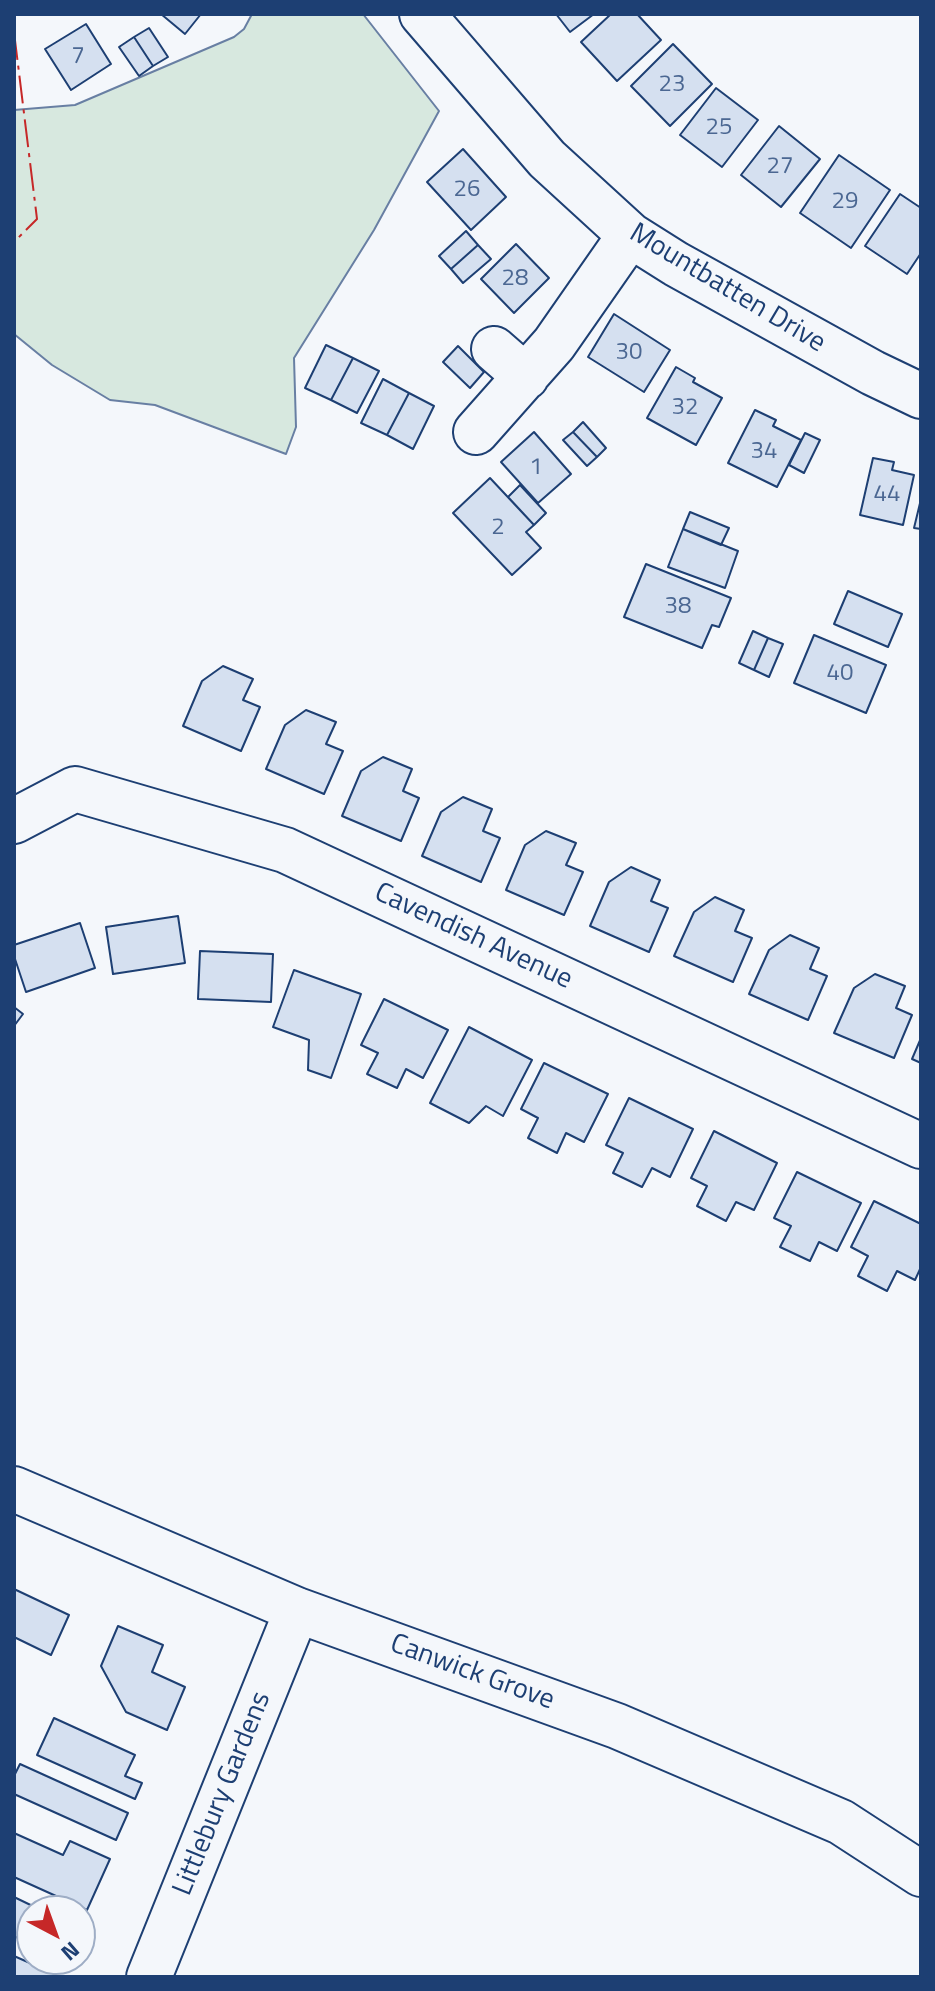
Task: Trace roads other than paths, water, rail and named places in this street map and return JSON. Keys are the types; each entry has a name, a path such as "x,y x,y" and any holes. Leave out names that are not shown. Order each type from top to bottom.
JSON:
{"street":[{"name":"Mountbatten Drive","path":"422,14 547,159 630,235 859,366 921,396"},
{"path":"476,432 510,363 554,344 630,235"},
{"name":"Cavendish Avenue","path":"14,821 75,789 285,850 921,1146"},
{"name":"Canwick Grove","path":"14,1489 297,1610 617,1726 841,1822 921,1874"},
{"name":"Littlebury Gardens","path":"149,1977 297,1610"}]}
